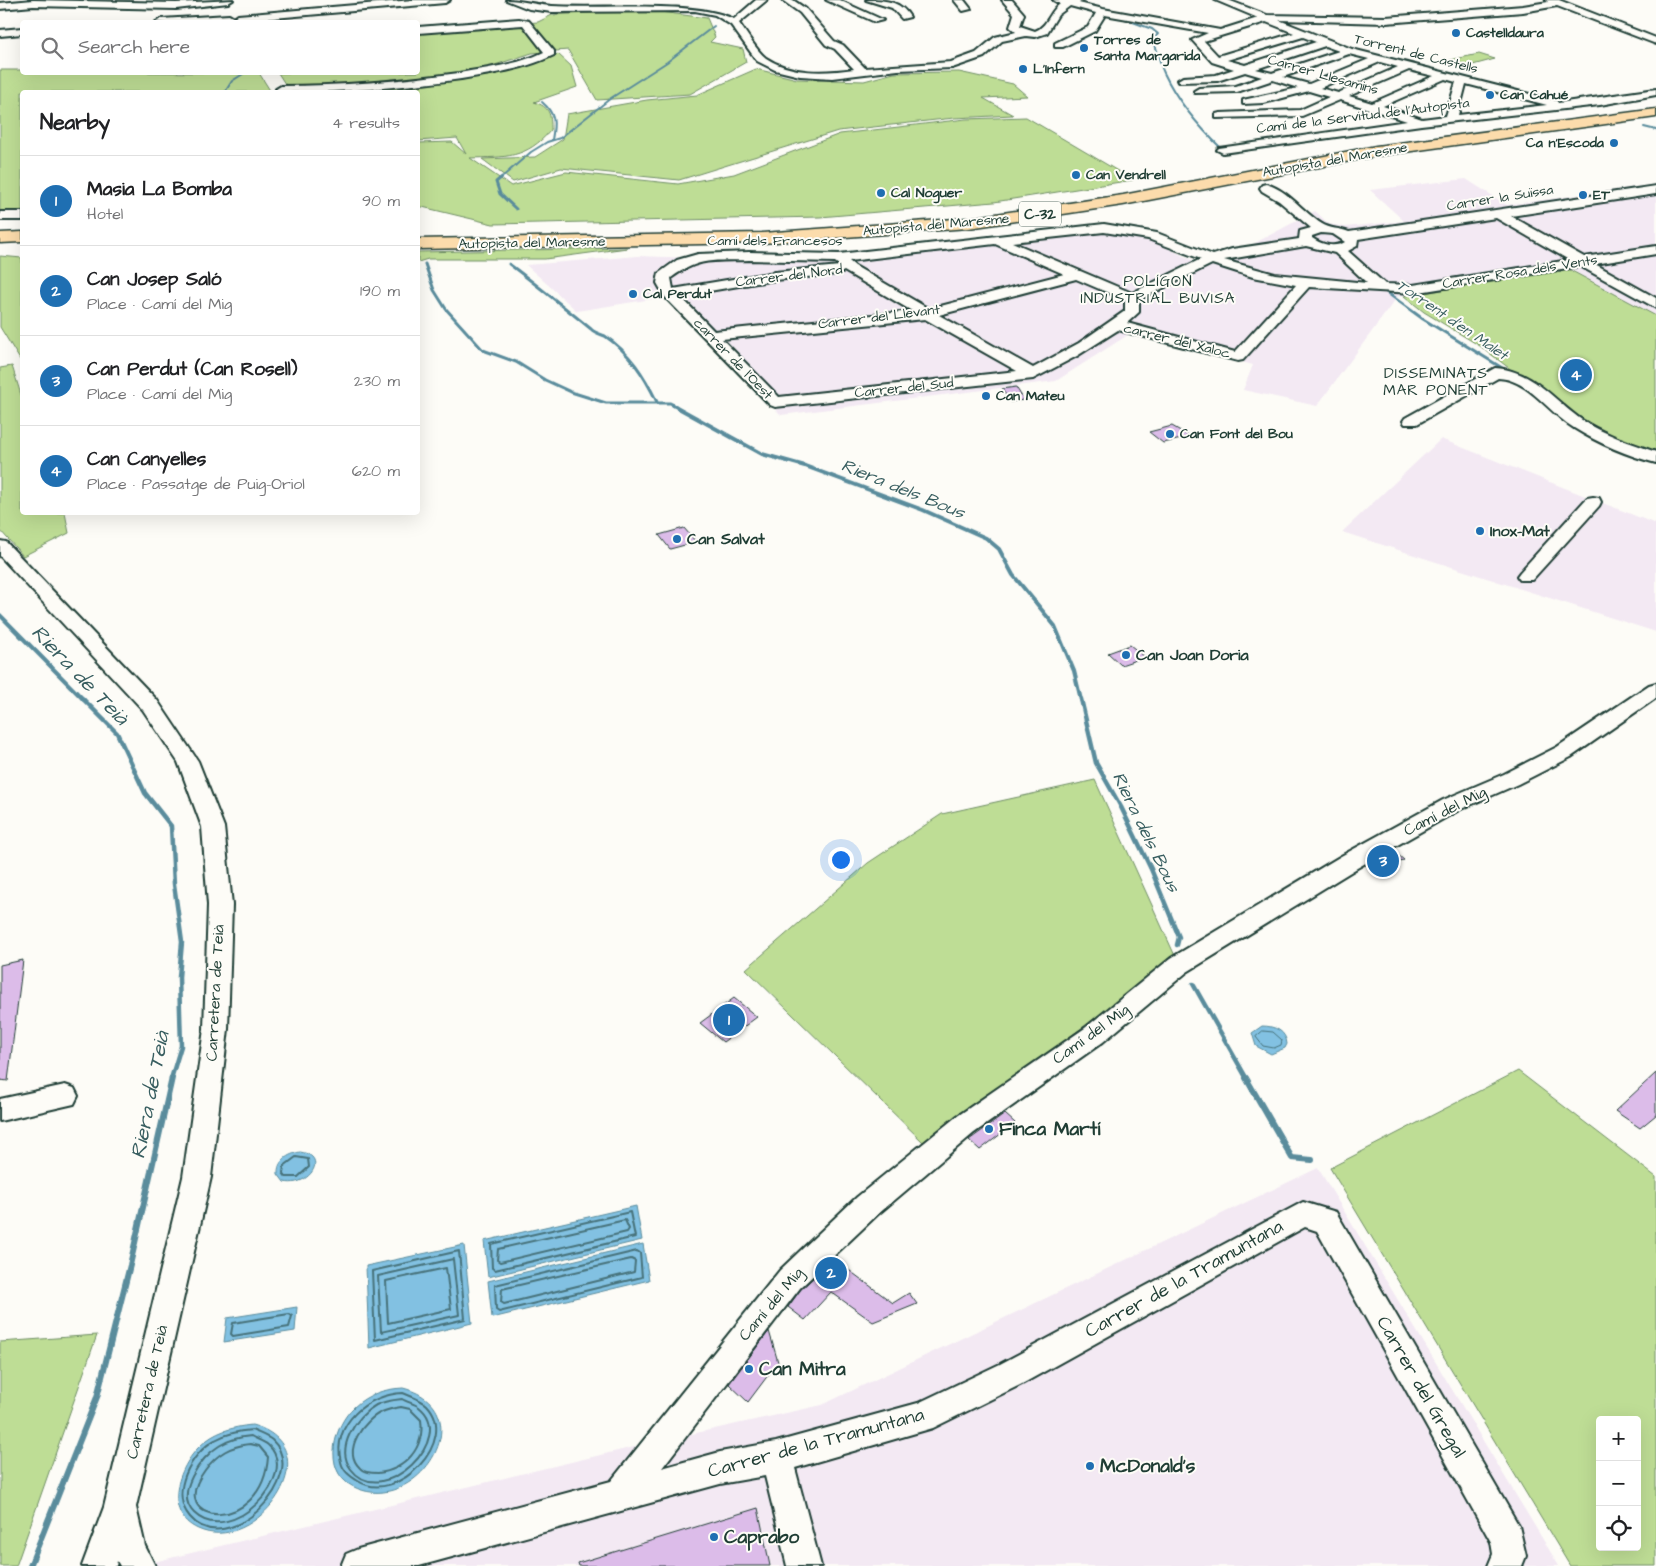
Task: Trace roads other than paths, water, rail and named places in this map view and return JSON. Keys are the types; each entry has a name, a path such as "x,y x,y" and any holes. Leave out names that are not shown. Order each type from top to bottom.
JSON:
{"highway":[{"name":"Autopista del Maresme","path":"420,232 681,230 860,222 956,213 1130,190 1363,143 1656,104"},
{"name":"Autopista del Maresme","path":"420,244 722,239 868,232 968,223 1064,211 1140,198 1377,151 1555,129 1656,113"},
{"path":"0,238 20,237"},
{"path":"0,248 20,248"}],"street":[{"path":"0,6 33,3 101,3 176,6 228,0"},
{"path":"235,20 417,1 445,0"},
{"path":"615,8 653,0"},
{"path":"734,23 762,0"},
{"path":"787,0 807,8 830,42 839,47 863,72"},
{"path":"833,1 860,0"},
{"path":"871,0 894,6 903,12 904,17"},
{"path":"959,0 966,9"},
{"path":"1007,0 1019,14 1015,27 1023,34"},
{"path":"1063,1 1078,0"},
{"name":"Torrent de Castells","path":"1220,0 1323,43 1348,51 1565,106"},
{"path":"514,1 541,8 567,6 695,8 718,13 734,23 760,60 778,68 800,73 824,75 898,67 952,65 980,55 999,39 1023,34 1034,34 1047,29 1063,1"},
{"path":"833,1 878,20"},
{"path":"1063,1 1106,12 1220,32"},
{"path":"1302,34 1212,61 1197,40 1264,18 1283,16 1386,20 1523,9 1554,2 1656,41"},
{"path":"1059,45 1092,29 1106,12 1130,7"},
{"path":"280,88 347,89 442,80 546,57 550,53 526,23 420,30"},
{"path":"0,32 20,31"},
{"path":"1186,72 1217,78 1323,43"},
{"path":"1199,91 1237,89 1348,51"},
{"path":"1238,102 1272,100 1380,59"},
{"name":"Carrer Llesamins","path":"1212,61 1310,87 1421,122"},
{"path":"1220,116 1302,113 1409,66"},
{"path":"1374,106 1445,75"},
{"path":"1451,119 1462,80"},
{"name":"Camí de la Servitud de l'Autopista","path":"1223,150 1421,122 1638,97 1656,92"},
{"path":"1302,113 1340,134"},
{"path":"1266,188 1283,198 1320,229"},
{"name":"Carrer la Suïssa","path":"1349,236 1656,190"},
{"path":"1497,213 1656,304"},
{"path":"0,216 20,216"},
{"name":"Camí dels Francesos","path":"670,294 664,287 664,276 682,263 698,258 749,256 839,258 1104,228 1126,230 1162,238 1210,260 1250,273 1306,282 1381,288"},
{"path":"1320,229 1336,231 1349,236 1352,240 1350,245 1338,249 1321,248 1304,238 1305,234 1320,229"},
{"path":"998,241 1132,298 1210,260 1232,253 1308,242"},
{"path":"1338,249 1381,288"},
{"name":"Carrer Rosa dels Vents","path":"1381,288 1413,289 1656,250"},
{"path":"839,258 850,268 1033,374 1116,325 1132,312 1132,298"},
{"name":"Carrer del Nord","path":"670,294 775,276 850,268"},
{"name":"Carrer del Llevant","path":"710,336 928,314 1075,275"},
{"name":"carrer del Xaloc","path":"1116,325 1238,357 1306,282"},
{"name":"carrer de l'Oest","path":"670,294 775,402"},
{"path":"1412,421 1495,373 1509,373 1530,385 1577,424 1609,441 1656,458"},
{"name":"Carrer del Sud","path":"775,402 1033,374"},
{"path":"1526,576 1593,502"},
{"name":"Carretera de Teià","path":"0,546 150,705 188,761 213,827 220,905 216,1029 197,1177 120,1507 99,1566"},
{"name":"Camí del Mig","path":"620,1496 790,1279 874,1200 966,1125 1031,1077 1094,1035 1179,965 1349,862 1451,805 1511,779 1564,752 1656,689"},
{"path":"0,1110 65,1096"},
{"name":"Carrer de la Tramuntana","path":"358,1566 720,1468 776,1458 922,1417 1011,1374 1303,1214 1326,1221"},
{"name":"Carrer del Gregal","path":"1326,1221 1507,1538 1508,1561"},
{"path":"776,1458 804,1566"},
{"name":"Carretera de Teià","path":"120,1507 130,1551 138,1566"}],"water":[{"path":"1262,1026 1279,1030 1286,1039 1287,1044 1285,1048 1271,1054 1256,1046 1252,1033"},
{"path":"300,1152 314,1159 313,1171 301,1180 293,1183 284,1182 278,1174 279,1165 291,1154"},
{"path":"636,1206 642,1240 488,1277 484,1241"},
{"path":"643,1244 649,1280 492,1318 488,1281"},
{"path":"464,1245 472,1323 369,1348 366,1266"},
{"path":"297,1307 295,1331 224,1342 227,1318"},
{"path":"403,1388 427,1400 439,1417 440,1437 433,1458 418,1475 399,1488 376,1492 352,1486 343,1479 334,1459 334,1447 341,1425 354,1407 365,1399 383,1391"},
{"path":"252,1425 276,1437 286,1454 287,1475 278,1495 263,1514 243,1527 221,1533 198,1529 187,1522 180,1512 177,1501 177,1489 185,1466 200,1446 211,1437 230,1429"}],"waterway":[{"name":"Torrent d'en Malet","path":"1122,18 1152,29 1158,34 1152,40 1162,69 1170,84 1190,114 1223,150"},
{"path":"501,178 531,152 547,142 560,138 611,98 667,62 714,26"},
{"name":"Riera dels Bous","path":"226,90 232,81 241,75"},
{"path":"542,102 547,106 552,115 554,129 552,140"},
{"name":"Torrent de Castells","path":"1644,127 1656,130"},
{"path":"502,177 496,182 500,194 516,209"},
{"name":"Riera dels Bous","path":"425,264 434,290 446,309 483,350 516,362 545,380 571,392 606,403 670,403 676,406"},
{"path":"509,264 593,330 605,336 622,350 641,374 657,402"},
{"name":"Torrent d'en Malet","path":"1382,289 1423,319 1507,371"},
{"name":"Riera dels Bous","path":"673,405 762,454 805,466 923,510 986,538 999,549 1013,575 1055,626 1074,671 1081,700"},
{"name":"Riera de Teià","path":"0,615 84,700"},
{"name":"Riera dels Bous","path":"1081,699 1096,763 1121,807 1151,869 1179,937 1177,945"},
{"name":"Riera de Teià","path":"84,700 117,733 145,793 171,826 174,884 182,942 179,977 181,1046 171,1079"},
{"name":"Riera dels Bous","path":"1193,984 1247,1079"},
{"name":"Riera de Teià","path":"30,1566 97,1397 130,1265 172,1078"},
{"name":"Riera dels Bous","path":"1246,1078 1292,1158 1312,1160"}],"place":[{"name":"Castelldaura","path":"1456,33"},
{"name":"Torres de Santa Margarida","path":"1084,48"},
{"name":"L'Infern","path":"1023,69"},
{"name":"Can Cahué","path":"1490,95"},
{"name":"Ca n'Escoda","path":"1614,143"},
{"name":"Can Vendrell","path":"1076,175"},
{"name":"Cal Noguer","path":"881,193"},
{"name":"ET","path":"1583,195"},
{"name":"Cal Perdut","path":"633,294"},
{"name":"Can Canyelles","path":"1576,375"},
{"name":"Can Mateu","path":"986,396"},
{"name":"Can Font del Bou","path":"1170,434"},
{"name":"Inox-Mat","path":"1480,531"},
{"name":"Can Salvat","path":"677,539"},
{"name":"Can Joan Doria","path":"1126,655"},
{"name":"Can Perdut (Can Rosell)","path":"1383,861"},
{"name":"Masia La Bomba","path":"729,1020"},
{"name":"Finca Martí","path":"989,1129"},
{"name":"Can Josep Saló","path":"831,1273"},
{"name":"Can Mitra","path":"749,1369"},
{"name":"McDonald's","path":"1090,1466"},
{"name":"Caprabo","path":"714,1537"}],"district":[{"name":"POLÍGON INDUSTRIAL BUVISA","path":"1158,290"},
{"name":"DISSEMINATS MAR PONENT","path":"1436,382"}]}
